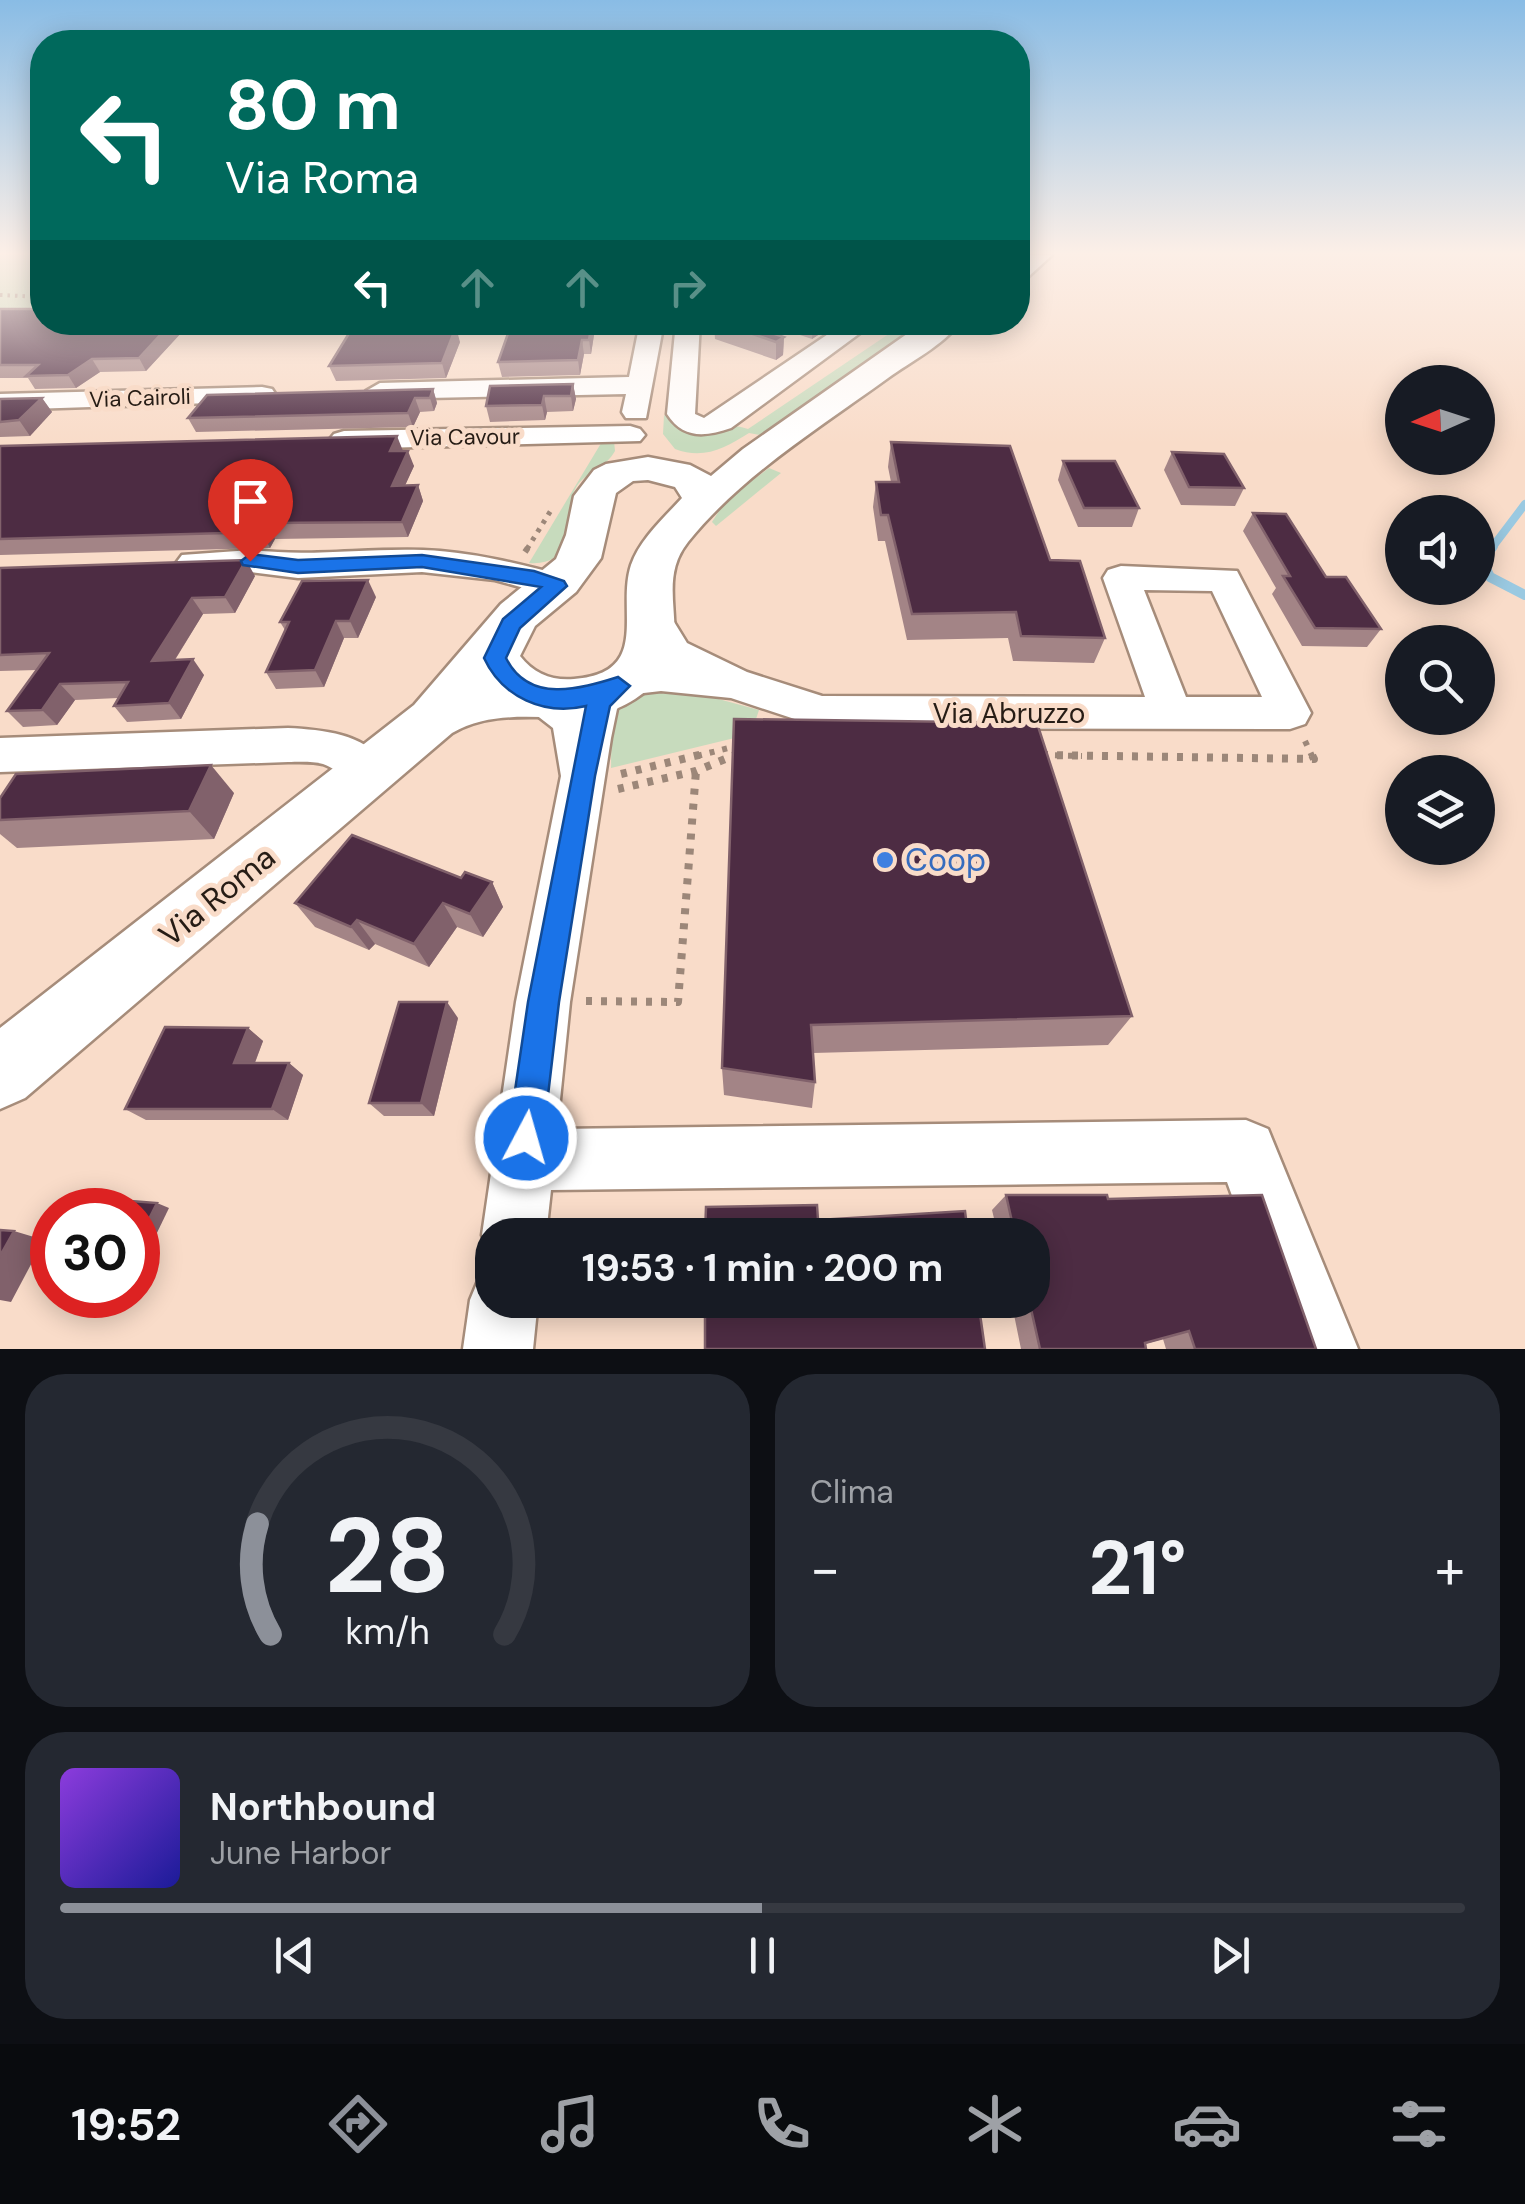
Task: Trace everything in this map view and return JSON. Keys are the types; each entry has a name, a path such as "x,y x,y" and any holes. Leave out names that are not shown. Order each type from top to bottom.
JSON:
{"main road":[{"path":"618,686 645,661 652,642 653,566 668,540 695,510 756,457 928,335"},
{"path":"604,482 639,470 701,469 756,457"},
{"name":"Via Roma","path":"662,470 680,473 699,486 702,499 695,510"},
{"name":"Via Roma","path":"0,1074 433,719 511,624 573,568 589,541 593,498 604,482"},
{"path":"511,624 495,658 503,675 524,691 540,696"},
{"name":"Via Roma","path":"433,719 472,701 503,696 580,699 618,686"}],"street":[{"name":"Via Roma","path":"604,482 618,468 636,411 650,335"},
{"path":"687,335 680,414 691,425 722,422 845,335"},
{"path":"787,343 819,354"},
{"path":"352,392 636,411"},
{"name":"Via Cairoli","path":"0,402 293,394"},
{"name":"Via Roma","path":"636,411 641,448 648,461 662,470"},
{"name":"Via Cavour","path":"314,441 636,411"},
{"path":"154,564 250,561 298,567 422,561 495,569 556,586"},
{"path":"1170,713 1121,578 1224,579 1290,713"},
{"name":"Via Abruzzo","path":"650,613 673,653 733,684 822,712 1290,713"},
{"name":"Via Abruzzo","path":"618,686 666,676 733,684"},
{"path":"516,1218 543,1002 595,777 598,705 605,693 618,686"},
{"path":"540,696 556,702 572,718 595,777"},
{"path":"0,755 288,744 331,747 368,772"},
{"path":"524,1160 1246,1152 1322,1349"},
{"path":"498,1349 502,1318"}],"path":[{"path":"1028,755 1314,759 1290,713"},
{"path":"595,777 614,790 696,771 748,750"},
{"path":"579,1001 678,1002 696,771"}],"green space":[{"path":"887,335 912,335 765,436 749,433 723,448 705,453 686,452 675,449 663,434 664,415 703,433 736,426 748,429"},
{"path":"603,440 614,441 615,451 573,493 567,534 557,556 546,562 529,563"},
{"path":"769,468 781,473 716,526 712,522 726,500"},
{"path":"678,688 759,710 751,734 611,768 613,729 620,707 640,694"}],"building":[{"path":"0,318 30,318 30,335 160,335 139,358 92,359 68,375 26,376 38,365 0,365"},
{"path":"348,335 453,335 442,363 329,366"},
{"path":"507,335 590,335 589,340 582,340 578,360 498,362"},
{"path":"756,335 784,337 776,342"},
{"path":"573,384 571,396 544,396 542,405 486,406 490,386"},
{"path":"433,389 430,398 415,398 408,413 188,418 207,395"},
{"path":"42,398 19,420 0,422 0,399"},
{"path":"397,436 390,451 408,451 392,486 418,485 402,522 267,523 262,532 0,539 0,446"},
{"path":"891,442 1010,446 1050,560 1080,561 1105,638 1021,636 1016,612 912,614 888,515 881,515 876,482 899,482"},
{"path":"1172,452 1224,454 1244,488 1189,487"},
{"path":"1063,461 1115,461 1139,508 1084,508"},
{"path":"1253,513 1286,514 1326,577 1346,577 1381,629 1315,628 1283,576 1290,576"},
{"path":"246,560 225,597 192,598 152,661 193,659 169,703 114,706 128,682 60,684 42,710 7,711 49,653 0,655 0,568"},
{"path":"368,580 350,621 336,621 315,670 266,672 289,622 280,622 302,581"},
{"path":"734,719 1037,723 1132,1016 811,1025 815,1082 722,1068"},
{"path":"211,765 189,811 0,820 0,798 16,774"},
{"path":"352,835 461,878 465,872 492,882 470,914 443,903 414,944 357,920 351,927 295,903"},
{"path":"399,1002 447,1002 421,1103 369,1103"},
{"path":"165,1027 248,1028 234,1063 289,1063 272,1109 125,1109"},
{"path":"1006,1195 1107,1195 1108,1199 1262,1195 1316,1349 1195,1349 1189,1331 1145,1343 1146,1349 1040,1349 1033,1318 1050,1318 1050,1218 1011,1218"},
{"path":"817,1205 818,1218 706,1218 706,1207"},
{"path":"965,1211 966,1218 851,1218"},
{"path":"0,1230 14,1231 0,1256"},
{"path":"705,1318 981,1318 985,1349 705,1349"}],"waterway":[{"path":"1495,544 1525,504"},
{"path":"1495,580 1525,595"}],"place":[{"name":"Coop","path":"885,860"}],"route":[{"path":"250,561 298,567 422,561 495,569 534,578 556,586 511,624 495,658 503,675 524,691 550,699 580,699 618,686 605,693 598,705 583,776 543,1002 526,1138"}]}
